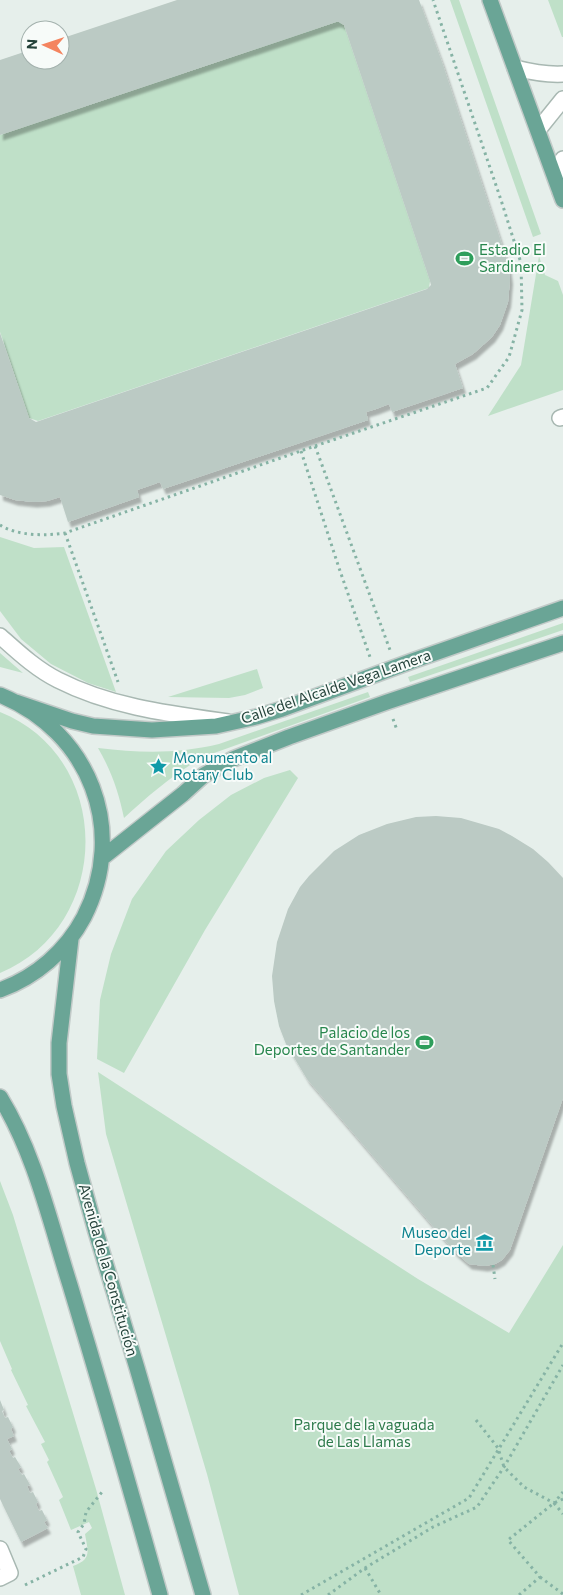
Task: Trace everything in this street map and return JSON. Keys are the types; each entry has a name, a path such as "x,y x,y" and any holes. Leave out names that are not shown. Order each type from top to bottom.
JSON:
{"main road":[{"path":"490,0 561,196"},
{"name":"Calle del Alcalde Vega Lamera","path":"16,702 72,722 93,726 152,730 216,726 282,709 563,608"},
{"name":"Calle del Alcalde Vega Lamera","path":"102,858 204,775 233,759 387,702 563,643"},
{"path":"0,695 36,714 55,729 71,747 93,788 102,834 102,858 98,881 91,903 71,939 50,960 31,975 0,990"},
{"name":"Avenida de la Constitución","path":"71,939 59,1043 59,1074 64,1106 96,1232 202,1595"},
{"path":"0,1097 16,1125 33,1168 98,1380 160,1595"}],"street":[{"path":"515,68 534,73 563,74"},
{"path":"538,130 563,100"},
{"path":"561,196 563,159"},
{"path":"0,636 26,660 56,680 92,695 142,710 232,722"},
{"path":"0,1550 10,1573 0,1578"}],"path":[{"path":"0,525 7,530 47,536 65,533 487,388 509,357 522,310 521,263 502,200 433,0"},
{"path":"315,446 396,667"},
{"path":"301,451 336,559 377,674"},
{"path":"65,533 119,685"},
{"path":"492,1265 495,1279"},
{"path":"301,1595 469,1498 563,1343"},
{"path":"328,1595 365,1568 434,1527 478,1508 563,1365"},
{"path":"476,1420 498,1448 504,1467 524,1487 554,1503 563,1514"},
{"path":"22,1587 83,1557 86,1550 78,1532 84,1524 86,1512 102,1492"},
{"path":"563,1492 554,1503 508,1540 540,1577 563,1594"},
{"path":"554,1503 563,1499"},
{"path":"365,1568 381,1595"},
{"path":"519,1595 540,1577"}],"green space":[{"path":"450,0 459,0 541,234 533,237"},
{"path":"548,0 563,0 563,37 562,37"},
{"path":"336,22 344,25 430,281 429,288 38,421 29,418 0,332 0,135"},
{"path":"539,256 545,275 558,281 563,295 563,390 488,416 521,365"},
{"path":"0,537 34,548 64,547 116,692 88,683 51,664 21,639 0,611"},
{"path":"563,623 563,630 410,682 408,677"},
{"path":"0,653 23,673 0,667"},
{"path":"257,669 263,688 245,695 229,698 168,697"},
{"path":"368,692 370,697 203,757 162,785 124,818 114,782 98,748 159,752 188,750 219,744"},
{"path":"0,712 38,734 64,766 80,802 86,842 80,882 64,919 37,950 0,973"},
{"path":"290,770 298,778 205,930 124,1073 97,1059 100,1000 111,954 132,899 166,851 199,820 231,795 264,778"},
{"name":"Parque de la vaguada de Las Llamas","path":"98,1072 418,1279 509,1333 563,1245 563,1595 239,1595 207,1474 106,1134"},
{"path":"0,1181 13,1215 96,1489 125,1595 81,1595 73,1566 86,1558 88,1550 85,1534 92,1528 89,1522 71,1530 59,1500 63,1497 41,1444 45,1442 26,1406 28,1405 11,1370 0,1341"}],"building":[{"name":"Estadio El Sardinero","path":"177,0 419,0 442,62 508,263 510,279 508,302 500,325 492,337 473,354 455,364 463,388 392,412 389,404 366,412 368,420 163,489 160,482 137,490 139,497 68,522 60,497 34,502 15,500 0,495 0,333 29,418 36,422 427,289 431,285 344,25 336,22 0,135 0,60 20,53 20,70 70,70 70,36"},
{"name":"Palacio de los Deportes de Santander","path":"416,817 461,818 499,829 533,849 563,878 563,1098 510,1250 502,1260 485,1266 469,1264 455,1252 307,1079 286,1044 279,1026 274,1001 272,976 277,942 288,909 300,887 334,851 359,835 387,824"},
{"path":"0,1400 5,1418 8,1417 13,1427 11,1429 14,1436 7,1439 12,1449 9,1451 21,1467 18,1469 22,1475 24,1474 30,1485 27,1486 30,1493 33,1492 38,1502 36,1504 39,1511 42,1510 47,1520 44,1522 48,1528 21,1542 0,1499"}],"place":[{"name":"Estadio El Sardinero","path":"465,259"},
{"name":"Monumento al Rotary Club","path":"159,767"},
{"name":"Palacio de los Deportes de Santander","path":"424,1042"},
{"name":"Museo del Deporte","path":"485,1242"}]}
